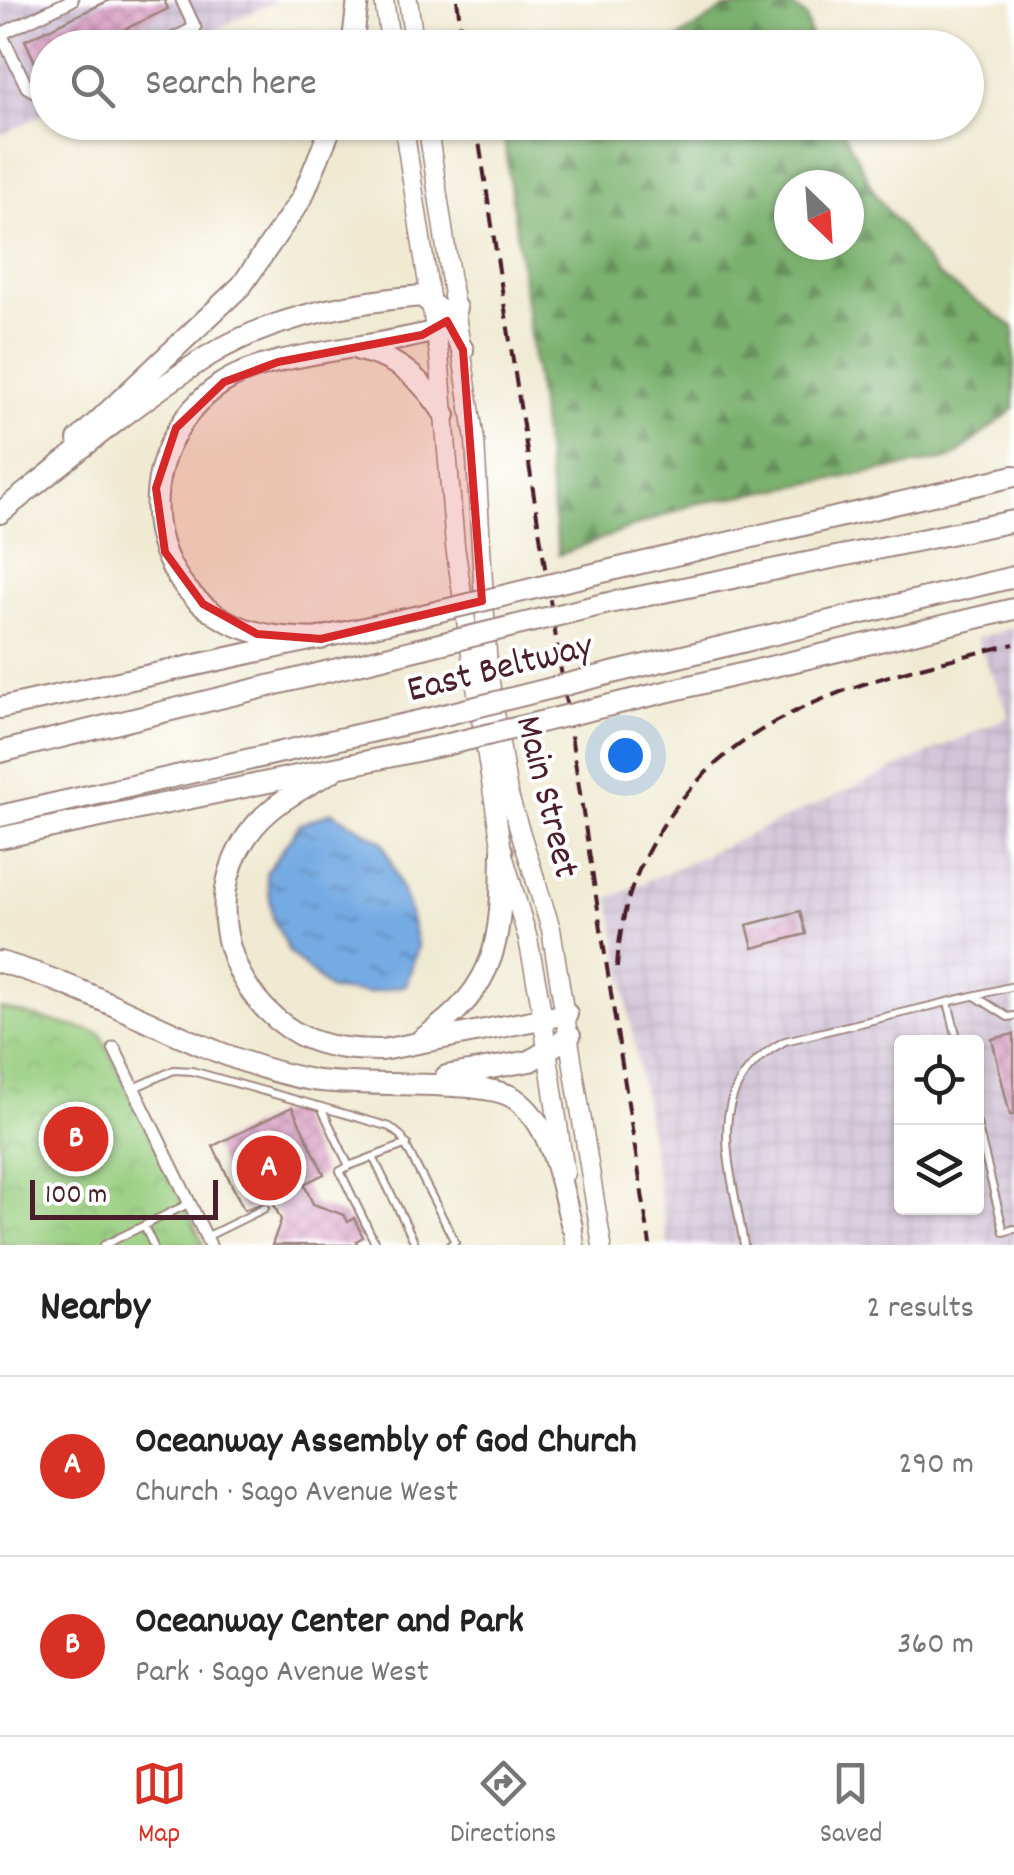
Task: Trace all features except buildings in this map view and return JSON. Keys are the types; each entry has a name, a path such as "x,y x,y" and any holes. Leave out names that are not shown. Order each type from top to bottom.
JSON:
{"highway":[{"path":"354,30 358,0"},
{"path":"2,512 242,286 302,198 326,140"},
{"path":"2,512 209,356 304,316 391,298 430,299 463,350"},
{"path":"321,639 256,634 228,622 183,583 165,552 157,522 156,488 164,451 196,403 224,382 274,363 357,350 446,320"},
{"path":"357,350 378,354 415,376 445,415"},
{"path":"0,708 321,639 1014,476"},
{"name":"East Beltway","path":"0,752 604,604 1014,521"},
{"name":"East Beltway","path":"0,816 436,717 1014,577"},
{"path":"0,838 332,772 1014,609"},
{"path":"332,772 286,797 245,838 229,874 223,914 230,952 262,1008 302,1036 359,1050 566,1014"},
{"path":"416,1043 470,999 494,959 500,934 502,851"},
{"path":"0,962 73,988 250,1065 364,1087 464,1085 512,1096 537,1120 551,1152 573,1236"},
{"path":"364,1087 530,1060 570,1036"}],"main road":[{"path":"384,0 388,30"},
{"path":"408,0 412,30"},
{"path":"406,140 430,299"},
{"name":"Main Street","path":"429,140 446,320 445,415 454,546 502,851 528,939 543,1020 573,1236"},
{"name":"Main Street","path":"463,350 480,495 488,670 508,793 551,929 602,1245"}],"street":[{"path":"30,89 0,34 72,0"},
{"path":"182,0 195,28 191,30"},
{"path":"114,1048 208,1241"}],"lane":[{"path":"744,1245 726,1107 740,1075 760,1054 785,1040 1014,986"},
{"path":"974,996 1008,1017 1014,1016"},
{"path":"948,1002 956,1035"},
{"path":"133,1088 174,1070 192,1071 390,1126 408,1144 455,1242 450,1245"},
{"path":"321,1107 349,1166"},
{"path":"977,1125 1004,1232 1014,1229"},
{"path":"376,1245 340,1171 408,1144"},
{"path":"374,1159 416,1245"},
{"path":"104,1245 189,1203"},
{"path":"208,1241 265,1208"},
{"path":"144,1226 153,1245"}],"highlighted area":[{"path":"447,321 463,350 482,601 321,639 257,634 203,604 165,552 156,488 176,428 224,382 278,362 422,335"}],"shaded area":[{"path":"0,0 277,0 215,30 30,30 30,121 0,136"},
{"path":"1014,628 1014,1245 668,1245 610,898 1010,716 976,638"}],"green space":[{"path":"792,6 806,17 809,30 692,30 725,8"},
{"path":"504,140 848,140 863,170 774,170 774,260 864,260 864,172 877,197 937,275 1014,327 1014,409 952,458 694,504 559,555"},
{"path":"0,1008 100,1033 204,1245 0,1245"}],"water":[{"path":"332,812 383,842 408,906 418,947 406,985 369,993 330,990 289,952 273,918 266,873 300,824"}],"railway":[{"path":"457,0 461,30"},
{"path":"479,140 650,1245"},
{"path":"617,967 630,896 651,846 692,787 729,752 771,724 863,684 1014,644"}],"place":[{"name":"Oceanway Center and Park","path":"76,1139"},
{"name":"Oceanway Assembly of God Church","path":"269,1168"}]}
